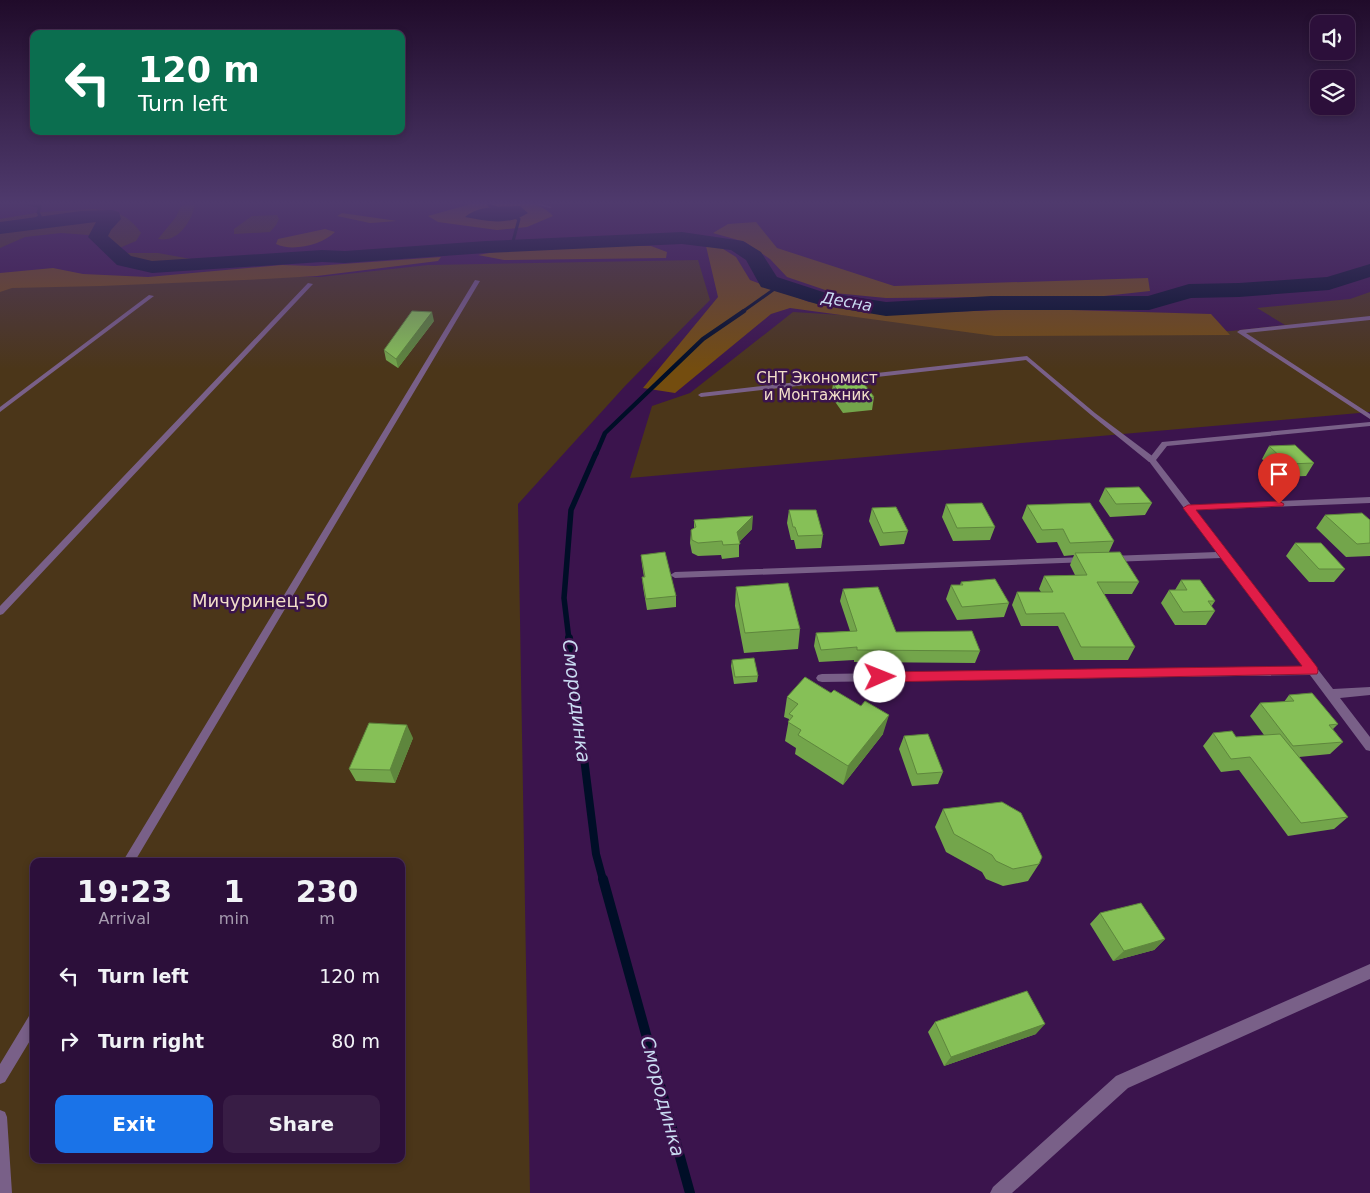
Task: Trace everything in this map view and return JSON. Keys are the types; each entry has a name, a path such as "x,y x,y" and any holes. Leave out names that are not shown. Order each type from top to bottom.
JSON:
{"street":[{"path":"1370,424 1165,444 1152,460 1370,746"},
{"path":"1188,508 1370,500"},
{"path":"675,575 1224,555"},
{"path":"822,678 1312,671"},
{"path":"1330,694 1370,691"},
{"path":"998,1193 1122,1082 1370,971"}],"lane":[{"path":"131,858 477,281"},
{"path":"0,612 310,284"},
{"path":"0,410 150,296"},
{"path":"1370,318 1240,332 1370,417"},
{"path":"702,395 1027,358 1093,414 1152,460"},
{"path":"0,1077 30,1027"},
{"path":"0,1117 4,1193"}],"green space":[{"path":"126,258 280,258 153,266"},
{"name":"Мичуринец-50","path":"698,260 710,300 625,386 518,504 530,1193 0,1193 0,286 268,276 320,277 428,265"},
{"name":"СНТ Экономист и Монтажник","path":"1370,292 1370,412 630,478 652,406 690,393 793,312 1153,334 1231,331 1285,325 1257,308 1350,299"}],"shaded area":[{"path":"440,258 438,261 317,276 101,286 12,288 0,292 0,273 53,268 83,274 148,277 282,265 315,266"},
{"path":"492,258 666,258 666,258 504,260"},
{"path":"709,258 736,258 750,280 809,302 914,313 1036,309 1211,314 1230,335 995,336 790,308 771,314 675,393 643,388 718,297"},
{"path":"768,258 807,258 894,286 1148,278 1150,291 1104,296 886,298 834,293 787,277"}],"building":[{"path":"412,311 432,312 396,359 384,350"},
{"path":"862,381 874,397 845,401 833,384"},
{"path":"1295,445 1314,463 1288,464 1269,446"},
{"path":"1139,487 1152,503 1116,504 1105,488"},
{"path":"982,503 995,527 957,528 946,504"},
{"path":"1090,503 1114,541 1070,543 1063,529 1042,530 1027,505"},
{"path":"896,507 908,531 883,533 872,508"},
{"path":"789,510 816,510 823,535 798,536 795,527 793,527"},
{"path":"1362,513 1370,520 1370,543 1357,544 1325,515"},
{"path":"753,516 737,532 740,544 723,545 722,541 698,543 692,540 691,530 696,527 694,520"},
{"path":"1295,543 1321,543 1345,569 1319,569"},
{"path":"665,552 676,596 646,599 641,555"},
{"path":"1120,552 1139,582 1097,582 1135,647 1081,647 1064,613 1026,614 1017,592 1053,592 1044,576 1087,575 1075,553"},
{"path":"995,579 1009,603 962,607 951,585 963,585 961,582"},
{"path":"1181,580 1200,580 1215,601 1208,601 1215,611 1183,612 1169,590 1187,590"},
{"path":"788,583 800,629 745,633 736,587"},
{"path":"878,587 896,632 972,631 980,651 857,650 857,647 821,650 816,633 857,631 843,589"},
{"path":"754,658 758,676 735,677 732,660"},
{"path":"805,677 831,693 834,690 861,706 865,701 889,715 848,766 798,735 801,730 788,722 793,716 789,714 798,704 787,697"},
{"path":"1312,693 1338,724 1329,725 1343,742 1293,746 1260,703 1294,701 1289,695"},
{"path":"369,723 407,725 390,770 349,769"},
{"path":"1232,731 1236,737 1280,734 1348,817 1301,823 1250,757 1231,759 1213,733"},
{"path":"928,734 943,772 917,774 904,736"},
{"path":"1002,802 1021,813 1042,857 1039,864 1013,869 996,861 992,855 954,834 943,809"},
{"path":"1141,903 1165,939 1124,951 1100,913"},
{"path":"1027,991 1045,1024 951,1057 935,1022"}],"waterway":[{"name":"Десна","path":"120,258 124,261 152,267 296,258"},
{"name":"Десна","path":"755,258 769,282 820,298 886,309 991,303 1149,303 1189,291 1239,290 1329,283 1370,270"},
{"name":"Смородинка","path":"742,312 780,285"},
{"name":"Смородинка","path":"596,454 605,433 703,339 744,311"},
{"name":"Смородинка","path":"569,640 564,598 571,510 596,453"},
{"name":"Смородинка","path":"569,638 596,854 603,880"},
{"name":"Смородинка","path":"603,879 690,1193"}],"route":[{"path":"880,677 1312,671 1188,508 1279,504"}]}
